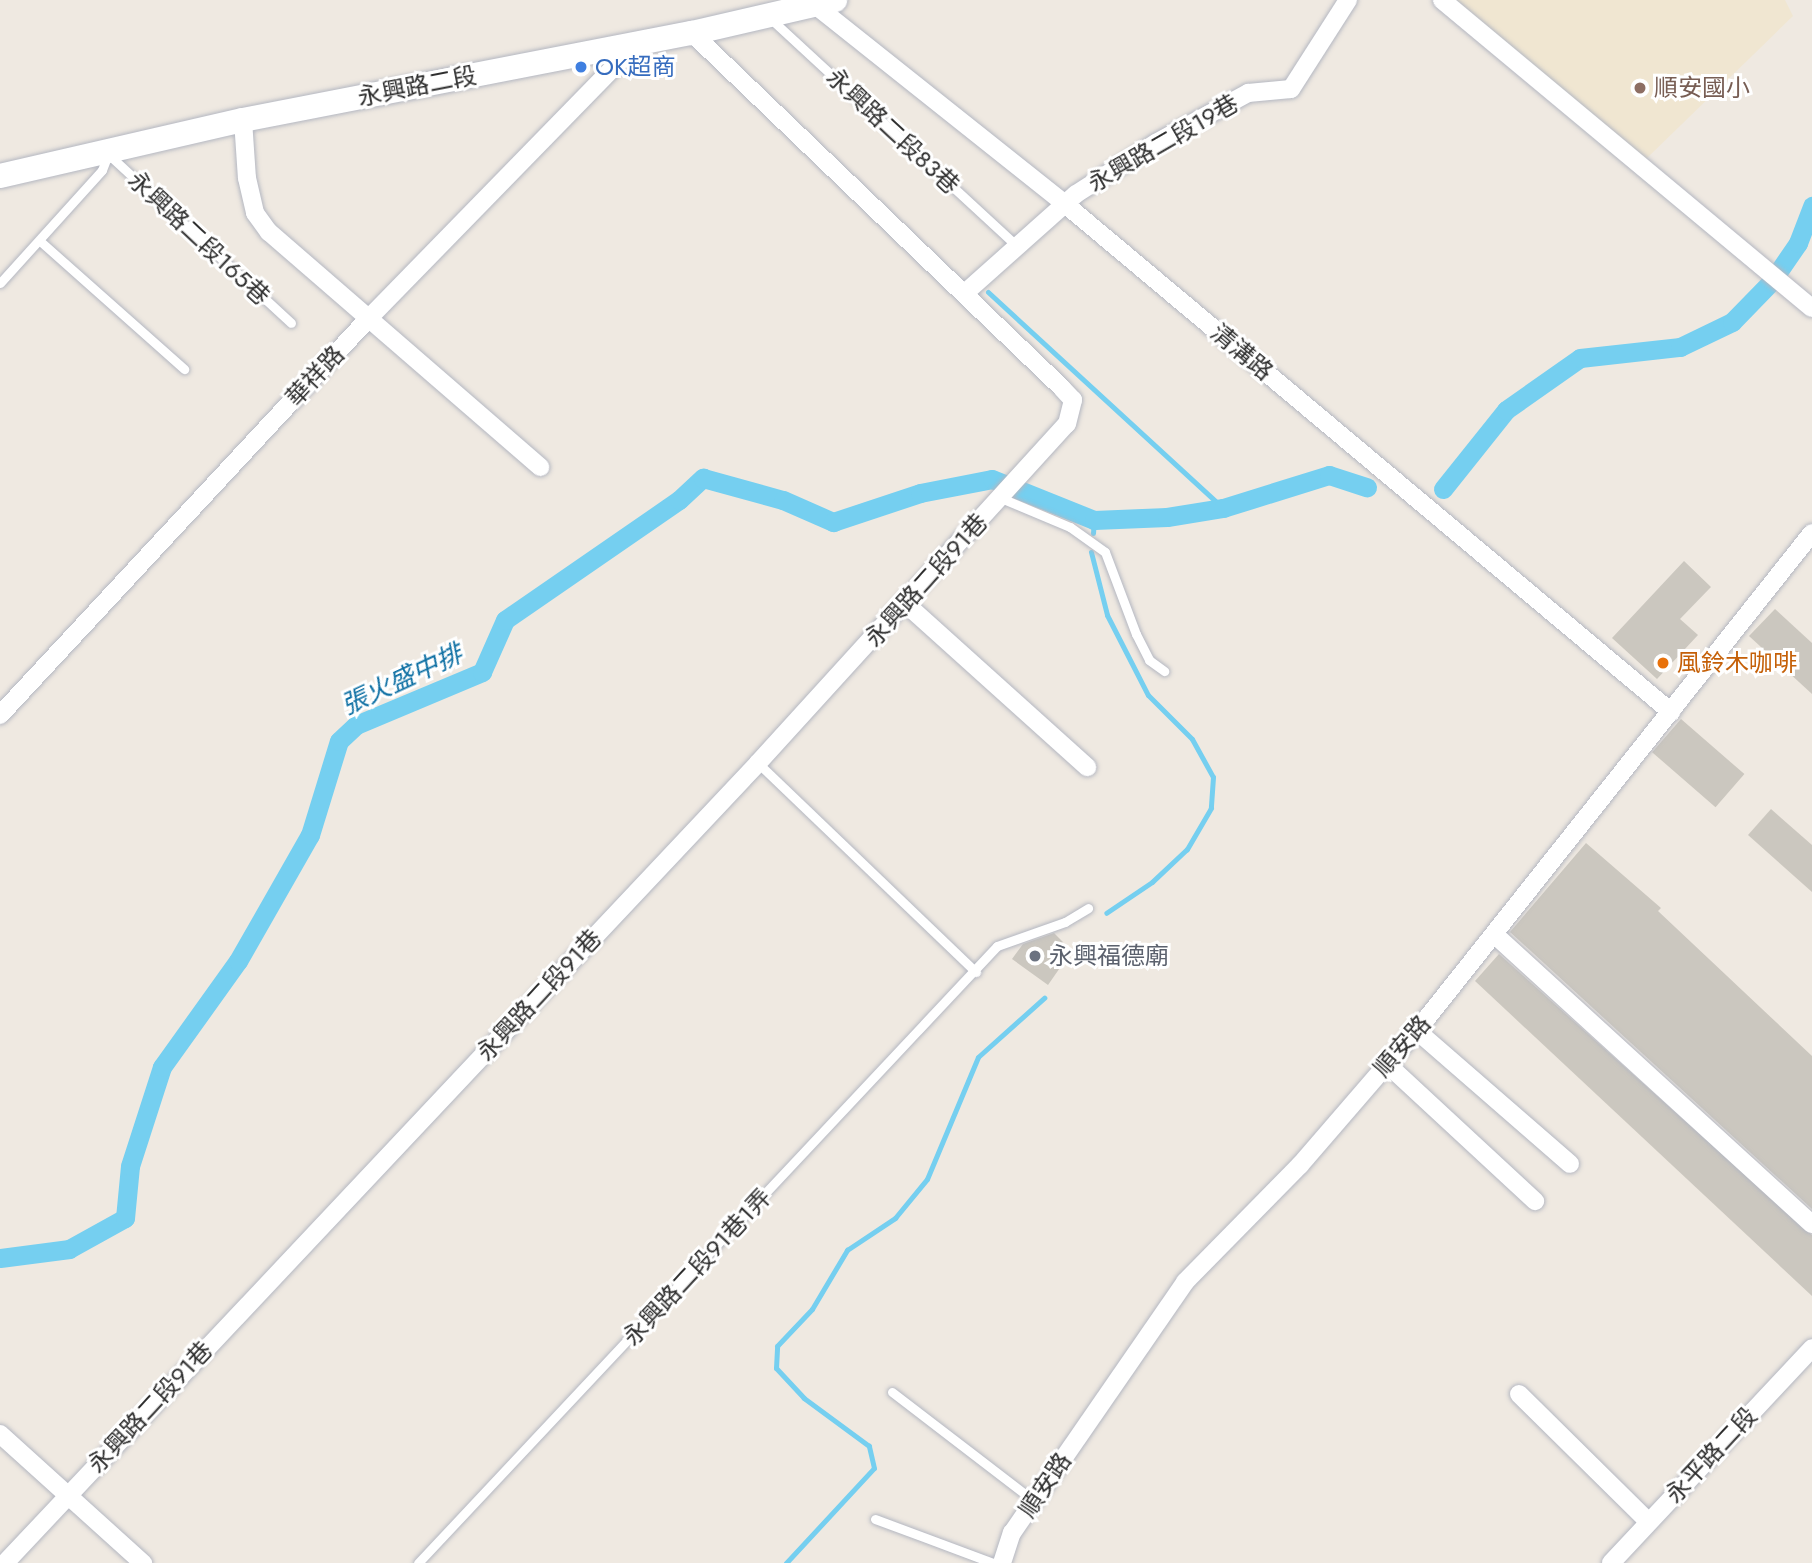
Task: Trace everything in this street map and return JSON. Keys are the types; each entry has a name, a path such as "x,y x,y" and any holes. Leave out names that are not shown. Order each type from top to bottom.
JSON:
{"street":[{"name":"永興路二段19巷","path":"966,292 1065,204 1156,143 1248,93 1291,89 1348,0"},
{"path":"1442,0 1812,308"},
{"name":"清溝路","path":"820,2 1671,712"},
{"name":"永興路二段","path":"0,176 108,154 243,120 692,33 820,2"},
{"path":"692,33 966,292"},
{"name":"華祥路","path":"0,715 368,319 636,44"},
{"path":"243,120 247,178 255,214 270,232 540,467"},
{"name":"永興路二段91巷","path":"5,1563 758,763 906,604 1067,424 1073,400 966,292"},
{"name":"順安路","path":"1002,1563 1012,1533 1185,1282 1300,1165 1416,1030 1812,533"},
{"path":"906,604 1087,767"},
{"path":"1494,934 1812,1224"},
{"path":"1416,1030 1570,1164"},
{"path":"1387,1064 1535,1201"},
{"name":"永平路二段","path":"1611,1563 1812,1348"},
{"path":"1518,1394 1650,1522"},
{"path":"0,1434 144,1563"}],"lane":[{"name":"永興路二段83巷","path":"768,16 1017,246"},
{"path":"0,283 102,170 108,154"},
{"name":"永興路二段165巷","path":"108,154 291,323"},
{"path":"40,241 184,369"},
{"path":"1004,495 1079,533 1105,552 1140,643 1149,660 1164,671"},
{"path":"758,763 976,972"},
{"name":"永興路二段91巷1弄","path":"418,1563 976,972 997,946 1065,922 1088,908"},
{"path":"892,1392 1034,1501"},
{"path":"875,1519 993,1563"}],"shaded area":[{"name":"順安國小","path":"1457,0 1785,0 1793,16 1646,159"}],"building":[{"path":"1684,561 1711,587 1680,619 1698,635 1657,679 1612,638"},
{"path":"1775,609 1812,643 1812,694 1749,636"},
{"path":"1681,719 1744,774 1716,807 1652,752"},
{"path":"1771,809 1812,845 1812,892 1748,835"},
{"path":"1586,843 1661,908 1658,911 1812,1056 1812,1209 1510,932"},
{"name":"永興福德廟","path":"1054,933 1063,942 1053,953 1064,962 1048,985 1012,959 1023,944"},
{"path":"1499,954 1812,1235 1812,1296 1475,981"}],"waterway":[{"path":"1443,489 1506,410 1580,358 1680,347 1732,322 1772,281 1798,243 1812,206"},
{"path":"988,292 1223,508"},
{"name":"張火盛中排","path":"0,1258 69,1249 125,1218 130,1166 162,1067 238,961 310,835 339,741 356,725 482,672 505,620 679,500 703,478 783,500 833,522 920,493 992,479 1094,520 1167,517 1223,508 1329,475 1367,487"},
{"path":"1093,533 1094,520"},
{"path":"1091,552 1107,615 1148,695 1192,739 1213,777 1211,808 1187,849 1152,882 1106,913"},
{"path":"786,1563 874,1468 869,1446 804,1398 776,1368 777,1346 812,1309 847,1250 895,1218 927,1179 978,1057 1044,998"}],"place":[{"name":"OK超商","path":"581,67"},
{"name":"順安國小","path":"1640,88"},
{"name":"風鈴木咖啡","path":"1663,663"},
{"name":"永興福德廟","path":"1035,956"}]}
